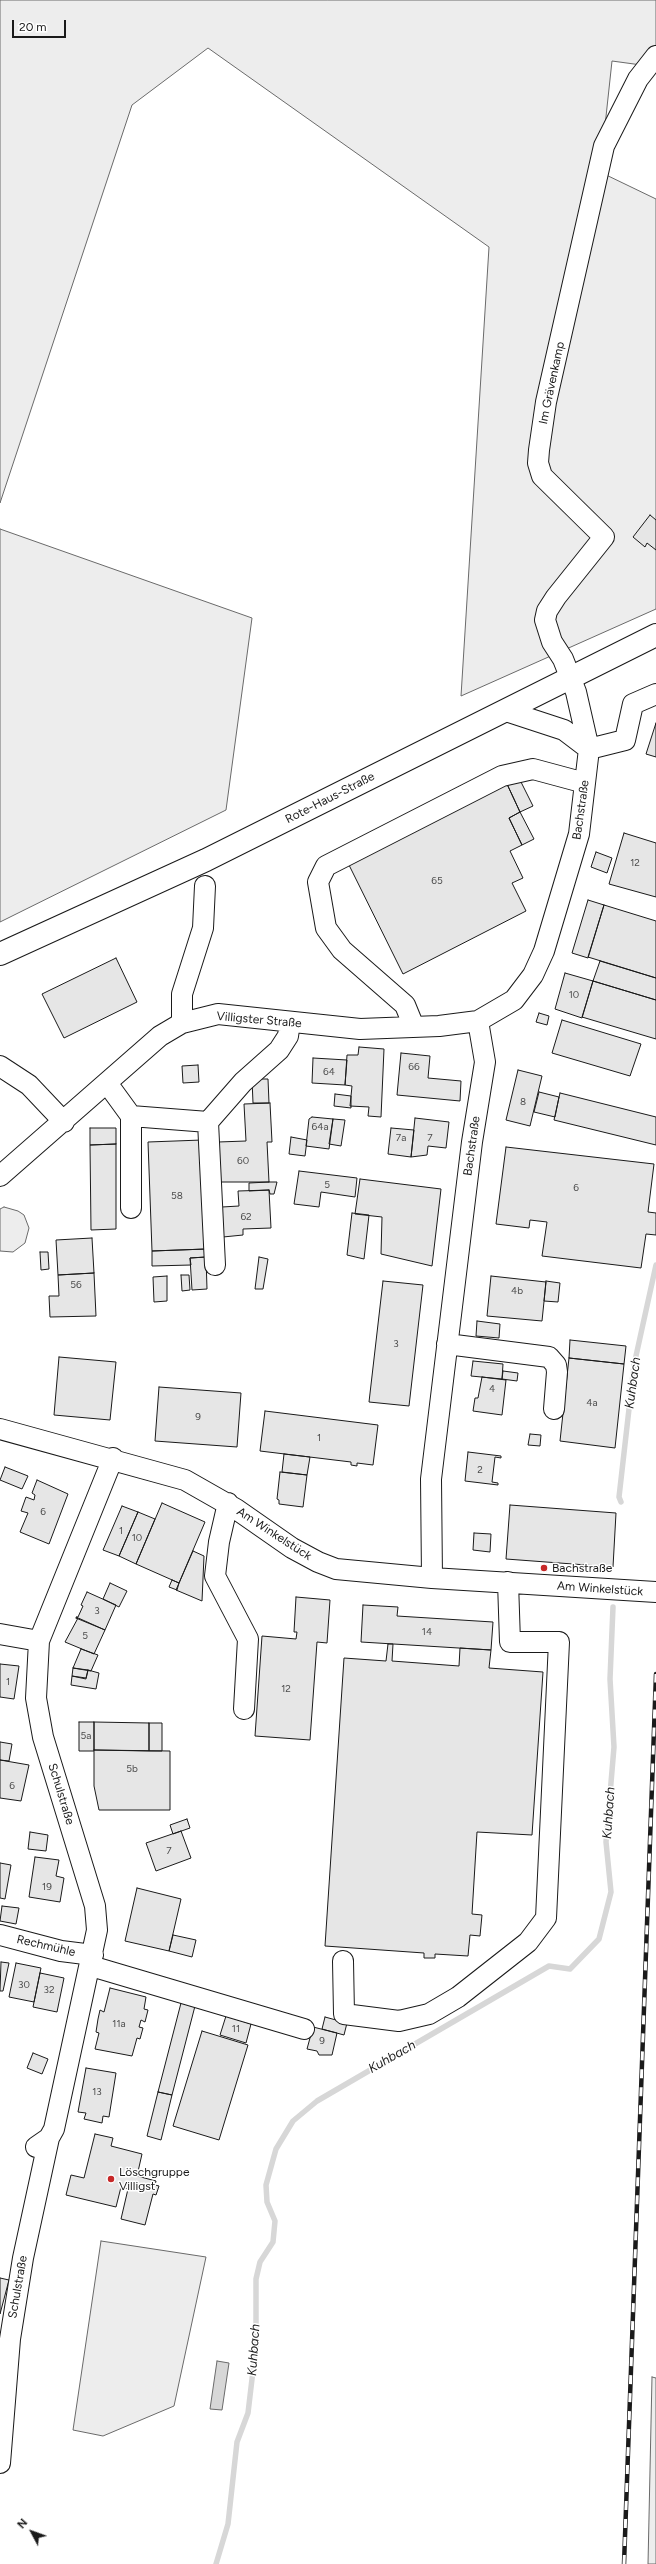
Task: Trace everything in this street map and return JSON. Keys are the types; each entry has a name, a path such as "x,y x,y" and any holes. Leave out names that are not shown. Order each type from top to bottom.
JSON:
{"main road":[{"name":"Rote-Haus-Straße","path":"0,954 206,860 506,711 570,676 656,635"}],"street":[{"name":"Im Grävenkamp","path":"570,676 548,632 545,620 547,610 604,537 542,476 538,463 540,443 546,402 604,146 638,79 656,56"},
{"name":"Bachstraße","path":"432,1578 431,1478 472,1142 485,1062 478,1021 514,1000 533,975 544,951 579,834 589,749 576,692 570,676"},
{"path":"506,711 545,722 564,730 589,749 626,740 633,704 656,694"},
{"path":"414,1027 405,1005 342,950 326,928 318,882 326,866 502,776 533,769 585,783"},
{"path":"182,1023 182,994 203,928 205,886"},
{"name":"Villigster Straße","path":"0,1176 64,1122 160,1036 182,1023 218,1014 360,1029 414,1027 478,1021"},
{"path":"215,1265 208,1122 243,1082 279,1050 288,1036 290,1022"},
{"path":"0,1066 29,1085 64,1122"},
{"path":"107,1083 132,1116 131,1208"},
{"path":"132,1116 208,1122"},
{"path":"447,1344 549,1357 553,1360 557,1372 554,1409"},
{"name":"Am Winkelstück","path":"0,1429 113,1458 185,1480 228,1503 292,1548 318,1562 351,1571 432,1578 656,1592"},
{"name":"Schulstraße","path":"0,2463 10,2339 42,2142 54,2128 92,1960 97,1930 95,1906 43,1737 36,1698 39,1641 113,1458"},
{"path":"228,1503 219,1542 215,1576 248,1639 244,1709"},
{"path":"343,1961 344,2014 399,2021 429,2014 458,1997 528,1942 546,1918 559,1642 510,1642 508,1582"},
{"path":"0,1634 39,1641"},
{"name":"Rechmühle","path":"0,1935 92,1960 304,2029"}],"shaded area":[{"path":"0,0 656,0 656,67 612,61 600,172 656,199 656,609 461,696 489,247 208,48 132,105 0,503"},
{"path":"0,529 252,618 226,810 0,922"},
{"path":"4,1207 18,1211 24,1215 29,1228 25,1243 13,1252 0,1251 0,1209"},
{"path":"101,2241 206,2257 174,2406 103,2436 73,2430"},
{"path":"217,2361 229,2363 222,2410 210,2409"},
{"path":"652,2377 656,2378 656,2564 648,2564"}],"building":[{"path":"650,515 656,520 656,550 647,543 645,547 633,537"},
{"path":"656,723 656,757 646,754"},
{"path":"521,782 533,806 520,812 507,784"},
{"path":"507,784 520,812 509,818 522,845 510,851 523,878 512,883 526,911 403,974 348,863"},
{"path":"520,812 534,839 522,845 509,818"},
{"path":"624,833 656,843 656,897 609,884"},
{"path":"596,852 612,858 607,873 591,867"},
{"path":"588,900 604,905 588,958 572,953"},
{"path":"604,905 656,921 656,978 588,957"},
{"path":"116,958 137,1002 64,1038 42,994"},
{"path":"600,961 656,978 656,1000 593,981"},
{"path":"565,973 593,981 582,1018 555,1009"},
{"path":"593,981 656,1000 656,1039 582,1017"},
{"path":"539,1013 549,1016 547,1025 536,1022"},
{"path":"562,1020 641,1044 630,1076 552,1053"},
{"path":"359,1047 384,1049 381,1117 368,1116 369,1107 350,1106 352,1086 345,1085 347,1055 358,1055"},
{"path":"401,1053 430,1056 428,1078 461,1081 460,1101 397,1095"},
{"path":"313,1058 347,1060 345,1085 312,1083"},
{"path":"198,1065 199,1082 183,1083 182,1066"},
{"path":"518,1070 542,1076 530,1126 506,1120"},
{"path":"252,1079 268,1079 269,1103 253,1103"},
{"path":"539,1092 559,1097 555,1117 534,1112"},
{"path":"560,1093 656,1117 656,1145 554,1120"},
{"path":"335,1094 351,1096 351,1108 334,1106"},
{"path":"270,1103 272,1142 267,1142 269,1182 219,1182 218,1142 246,1141 244,1104"},
{"path":"312,1117 333,1119 329,1149 306,1146 309,1119"},
{"path":"415,1118 449,1122 446,1148 428,1146 427,1155 411,1157"},
{"path":"333,1119 345,1120 341,1146 329,1144"},
{"path":"90,1128 116,1128 116,1144 90,1145"},
{"path":"391,1128 414,1130 411,1157 388,1154"},
{"path":"291,1137 307,1140 305,1156 289,1154"},
{"path":"202,1140 206,1249 152,1251 148,1142"},
{"path":"116,1144 116,1229 91,1230 90,1145"},
{"path":"506,1147 654,1164 648,1212 656,1213 656,1235 646,1234 641,1268 542,1256 547,1222 530,1220 529,1228 496,1224"},
{"path":"299,1171 357,1178 355,1197 321,1192 319,1207 294,1204"},
{"path":"360,1179 441,1189 432,1266 381,1254 382,1217 355,1214"},
{"path":"277,1182 274,1194 270,1194 269,1190 249,1191 249,1183"},
{"path":"269,1190 271,1228 243,1229 243,1235 223,1237 222,1207 239,1206 238,1191"},
{"path":"352,1213 369,1215 364,1259 347,1255"},
{"path":"92,1238 94,1273 58,1275 56,1240"},
{"path":"206,1249 206,1257 190,1258 191,1265 152,1266 152,1251"},
{"path":"40,1252 48,1252 49,1269 41,1270"},
{"path":"206,1257 207,1289 192,1290 190,1258"},
{"path":"259,1257 268,1259 263,1289 255,1289"},
{"path":"94,1273 96,1316 50,1317 49,1296 59,1296 58,1275"},
{"path":"181,1275 189,1275 190,1290 182,1291"},
{"path":"167,1276 167,1301 154,1302 153,1277"},
{"path":"491,1276 546,1282 542,1321 487,1316"},
{"path":"383,1281 423,1285 409,1406 369,1402"},
{"path":"546,1281 560,1283 558,1302 544,1301"},
{"path":"477,1321 500,1324 499,1338 476,1336"},
{"path":"570,1340 626,1346 624,1364 569,1358"},
{"path":"59,1357 116,1362 110,1420 54,1415"},
{"path":"569,1358 624,1364 615,1448 560,1441"},
{"path":"473,1361 503,1364 502,1379 471,1376"},
{"path":"503,1371 518,1373 517,1381 502,1379"},
{"path":"482,1377 506,1380 502,1415 473,1411 475,1398 478,1398"},
{"path":"159,1387 241,1393 237,1447 155,1441"},
{"path":"265,1411 378,1425 373,1465 357,1463 357,1466 351,1465 351,1462 260,1451"},
{"path":"530,1434 541,1435 540,1446 528,1445"},
{"path":"468,1452 501,1456 501,1458 495,1457 492,1482 498,1483 498,1485 465,1481"},
{"path":"284,1454 310,1457 307,1475 282,1472"},
{"path":"5,1467 28,1476 22,1489 0,1480"},
{"path":"280,1472 307,1475 303,1507 279,1504 279,1500 277,1499"},
{"path":"37,1480 68,1494 49,1544 20,1532 28,1513 21,1511 26,1497 34,1500 35,1495 32,1493"},
{"path":"162,1503 205,1522 179,1583 136,1564"},
{"path":"510,1505 616,1513 613,1567 506,1559"},
{"path":"122,1506 138,1512 119,1556 103,1550"},
{"path":"138,1512 155,1519 136,1564 119,1556"},
{"path":"474,1533 491,1534 490,1552 473,1550"},
{"path":"193,1551 204,1556 202,1601 176,1590"},
{"path":"172,1580 179,1583 177,1590 169,1587"},
{"path":"110,1583 127,1591 119,1607 103,1599"},
{"path":"87,1592 116,1605 105,1630 76,1617 78,1617 83,1606 81,1605"},
{"path":"296,1597 330,1600 327,1643 317,1642 310,1740 255,1736 262,1636 296,1639 297,1632 294,1632"},
{"path":"363,1605 398,1607 397,1616 493,1622 491,1650 361,1642"},
{"path":"78,1619 105,1630 94,1654 65,1642"},
{"path":"388,1644 393,1644 392,1661 459,1666 460,1648 491,1650 489,1668 543,1672 532,1835 477,1832 472,1914 482,1915 480,1936 470,1935 468,1956 435,1954 435,1958 424,1958 424,1953 325,1946 344,1658 386,1661"},
{"path":"81,1649 98,1655 91,1671 73,1668"},
{"path":"0,1664 19,1666 14,1699 0,1697"},
{"path":"73,1668 88,1670 86,1678 72,1676"},
{"path":"88,1670 99,1673 96,1689 71,1685 72,1676 86,1679"},
{"path":"79,1722 94,1722 94,1751 79,1751"},
{"path":"94,1722 149,1723 149,1751 94,1750"},
{"path":"149,1723 162,1723 162,1751 149,1751"},
{"path":"0,1742 12,1744 9,1761 0,1760"},
{"path":"94,1750 170,1751 170,1810 99,1810 94,1786"},
{"path":"0,1760 29,1765 21,1801 0,1798"},
{"path":"187,1819 190,1828 173,1834 170,1825"},
{"path":"181,1831 191,1858 156,1871 146,1843"},
{"path":"30,1832 48,1835 46,1851 28,1849"},
{"path":"35,1857 59,1860 56,1876 64,1878 60,1902 29,1897"},
{"path":"0,1863 11,1865 5,1899 0,1898"},
{"path":"137,1888 181,1899 169,1951 125,1941"},
{"path":"2,1906 19,1908 16,1924 0,1921"},
{"path":"173,1935 196,1940 192,1957 169,1951"},
{"path":"1,1962 9,1963 3,1991 0,1991"},
{"path":"16,1963 41,1968 34,2002 9,1997"},
{"path":"40,1973 64,1978 57,2012 33,2007"},
{"path":"110,1988 146,1997 144,2009 148,2010 145,2022 141,2020 139,2027 143,2028 140,2039 137,2038 132,2056 95,2049 99,2033 96,2032 100,2010 104,2012"},
{"path":"181,2003 195,2006 172,2095 158,2092"},
{"path":"226,2016 251,2024 246,2043 220,2035"},
{"path":"325,2017 347,2023 344,2035 322,2029"},
{"path":"313,2027 337,2033 332,2055 319,2055 317,2051 307,2049"},
{"path":"202,2031 248,2045 219,2140 173,2126"},
{"path":"33,2053 48,2059 42,2074 27,2068"},
{"path":"86,2068 116,2073 109,2117 103,2116 102,2123 84,2119 86,2113 78,2112"},
{"path":"158,2092 172,2095 161,2140 147,2136"},
{"name":"Löschgruppe Villigst","path":"95,2134 113,2138 111,2146 142,2154 137,2176 156,2181 155,2185 159,2186 156,2195 153,2194 145,2225 121,2219 128,2189 121,2187 116,2207 66,2195 71,2175 84,2178"},
{"path":"0,2278 9,2280 0,2314"}],"waterway":[{"name":"Kuhbach","path":"621,1502 619,1497 634,1365 656,1265"},
{"name":"Kuhbach","path":"216,2564 228,2524 237,2442 248,2413 256,2345 256,2279 260,2262 273,2242 275,2221 267,2202 266,2185 276,2149 293,2121 317,2101 549,1966 570,1969 599,1939 611,1892 606,1842 614,1747 610,1679 613,1607"}],"railway":[{"path":"624,2564 656,1674"}],"place":[{"name":"Bachstraße","path":"544,1568"},
{"name":"Löschgruppe Villigst","path":"111,2179"}]}
